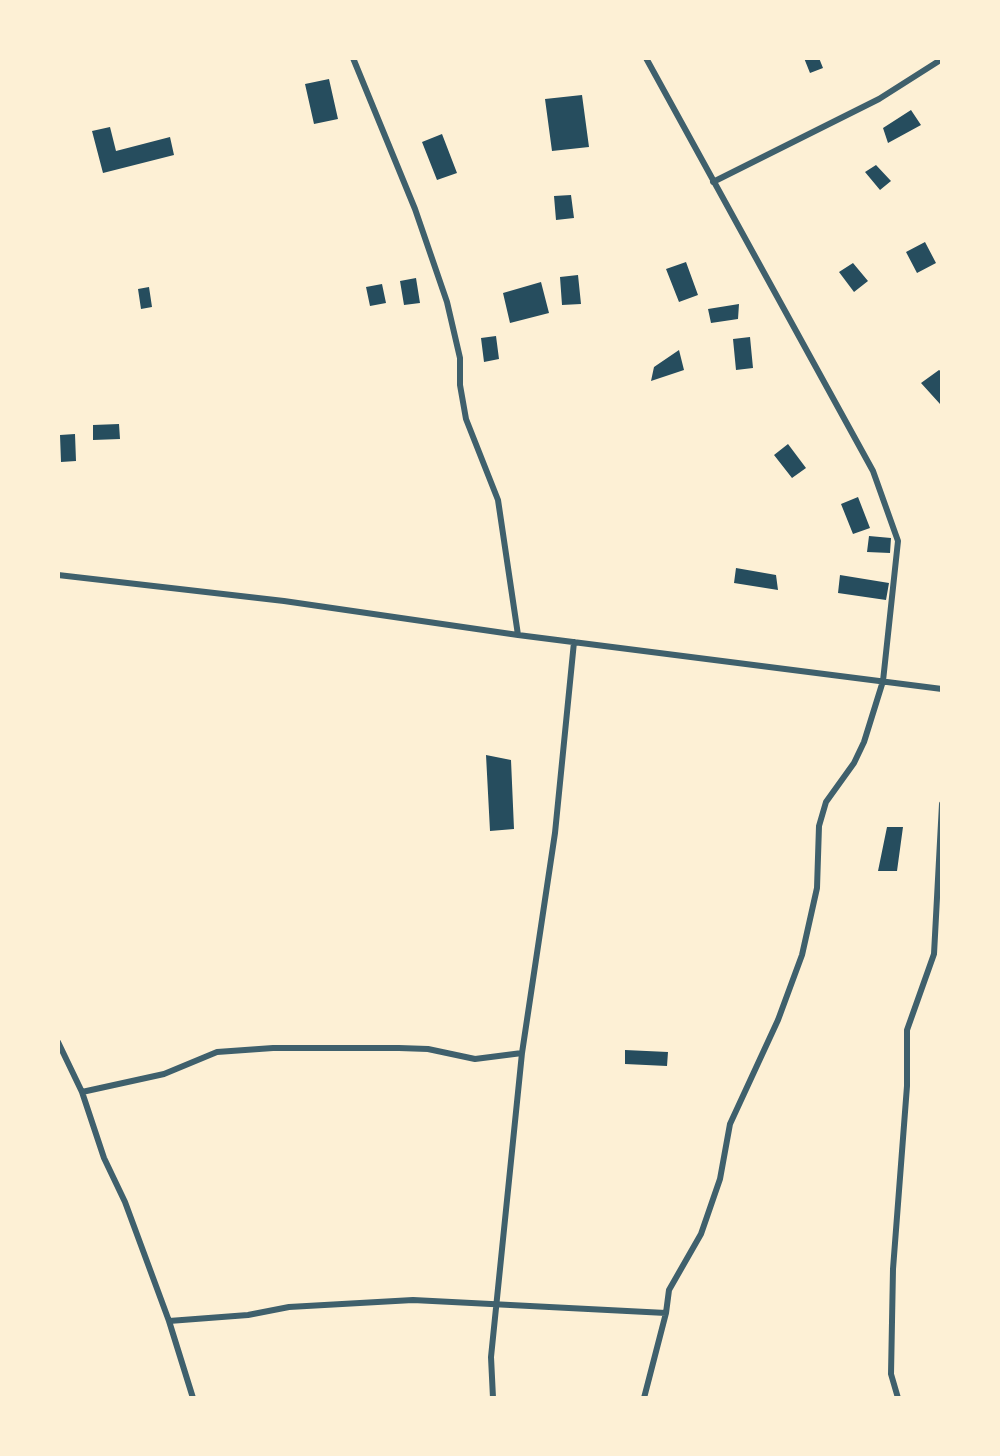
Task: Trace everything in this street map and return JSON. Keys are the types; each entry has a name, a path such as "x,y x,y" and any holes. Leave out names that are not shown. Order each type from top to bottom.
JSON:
{"street":[{"path":"353,58 415,209 447,302 460,358 460,385 466,419 498,500 518,635"},
{"path":"644,1398 666,1313 669,1290 701,1233 720,1179 730,1124 778,1020 802,955 816,897 819,826 826,802 854,763 864,742 883,681 898,541 873,471 646,58"},
{"path":"713,182 879,99 942,59"},
{"path":"58,575 284,601 518,635 942,689"},
{"path":"493,1398 491,1357 522,1053 555,833 574,642"},
{"path":"898,1398 891,1374 893,1269 907,1086 907,1029 934,954 942,804"},
{"path":"58,1042 82,1092 104,1158 124,1202 169,1321 194,1398"},
{"path":"82,1092 164,1074 217,1052 273,1048 399,1048 428,1049 474,1059 522,1053"},
{"path":"169,1321 248,1315 289,1307 332,1303 413,1300 666,1313"}],"building":[{"path":"804,58 819,58 823,68 810,73"},
{"path":"329,79 338,119 314,124 305,84"},
{"path":"582,95 589,147 552,151 545,99"},
{"path":"911,110 921,125 888,143 883,128"},
{"path":"110,127 116,151 170,137 174,155 103,173 92,131"},
{"path":"442,134 457,173 437,180 422,142"},
{"path":"876,165 891,181 880,190 865,172"},
{"path":"571,195 574,218 556,220 554,196"},
{"path":"925,242 936,263 917,273 906,252"},
{"path":"686,262 698,295 679,302 666,269"},
{"path":"853,263 868,281 854,292 839,272"},
{"path":"578,275 581,304 562,305 560,277"},
{"path":"416,278 420,303 404,305 400,281"},
{"path":"541,282 549,313 510,323 503,293"},
{"path":"382,284 386,303 370,306 366,287"},
{"path":"149,287 152,307 141,309 138,289"},
{"path":"739,304 738,319 711,323 708,309"},
{"path":"496,336 499,359 484,362 481,338"},
{"path":"750,337 753,368 736,370 733,339"},
{"path":"679,350 684,370 651,381 654,367"},
{"path":"939,370 942,372 940,404 921,383"},
{"path":"119,424 120,439 93,440 93,425"},
{"path":"75,434 76,461 61,462 60,435"},
{"path":"788,444 806,468 792,478 774,455"},
{"path":"858,497 870,528 853,534 841,504"},
{"path":"869,536 891,538 890,553 867,552"},
{"path":"736,568 776,575 778,590 734,583"},
{"path":"840,575 889,583 886,600 838,593"},
{"path":"486,755 511,760 514,829 490,831"},
{"path":"887,827 903,827 897,871 878,871"},
{"path":"625,1050 668,1052 667,1066 625,1064"}]}
